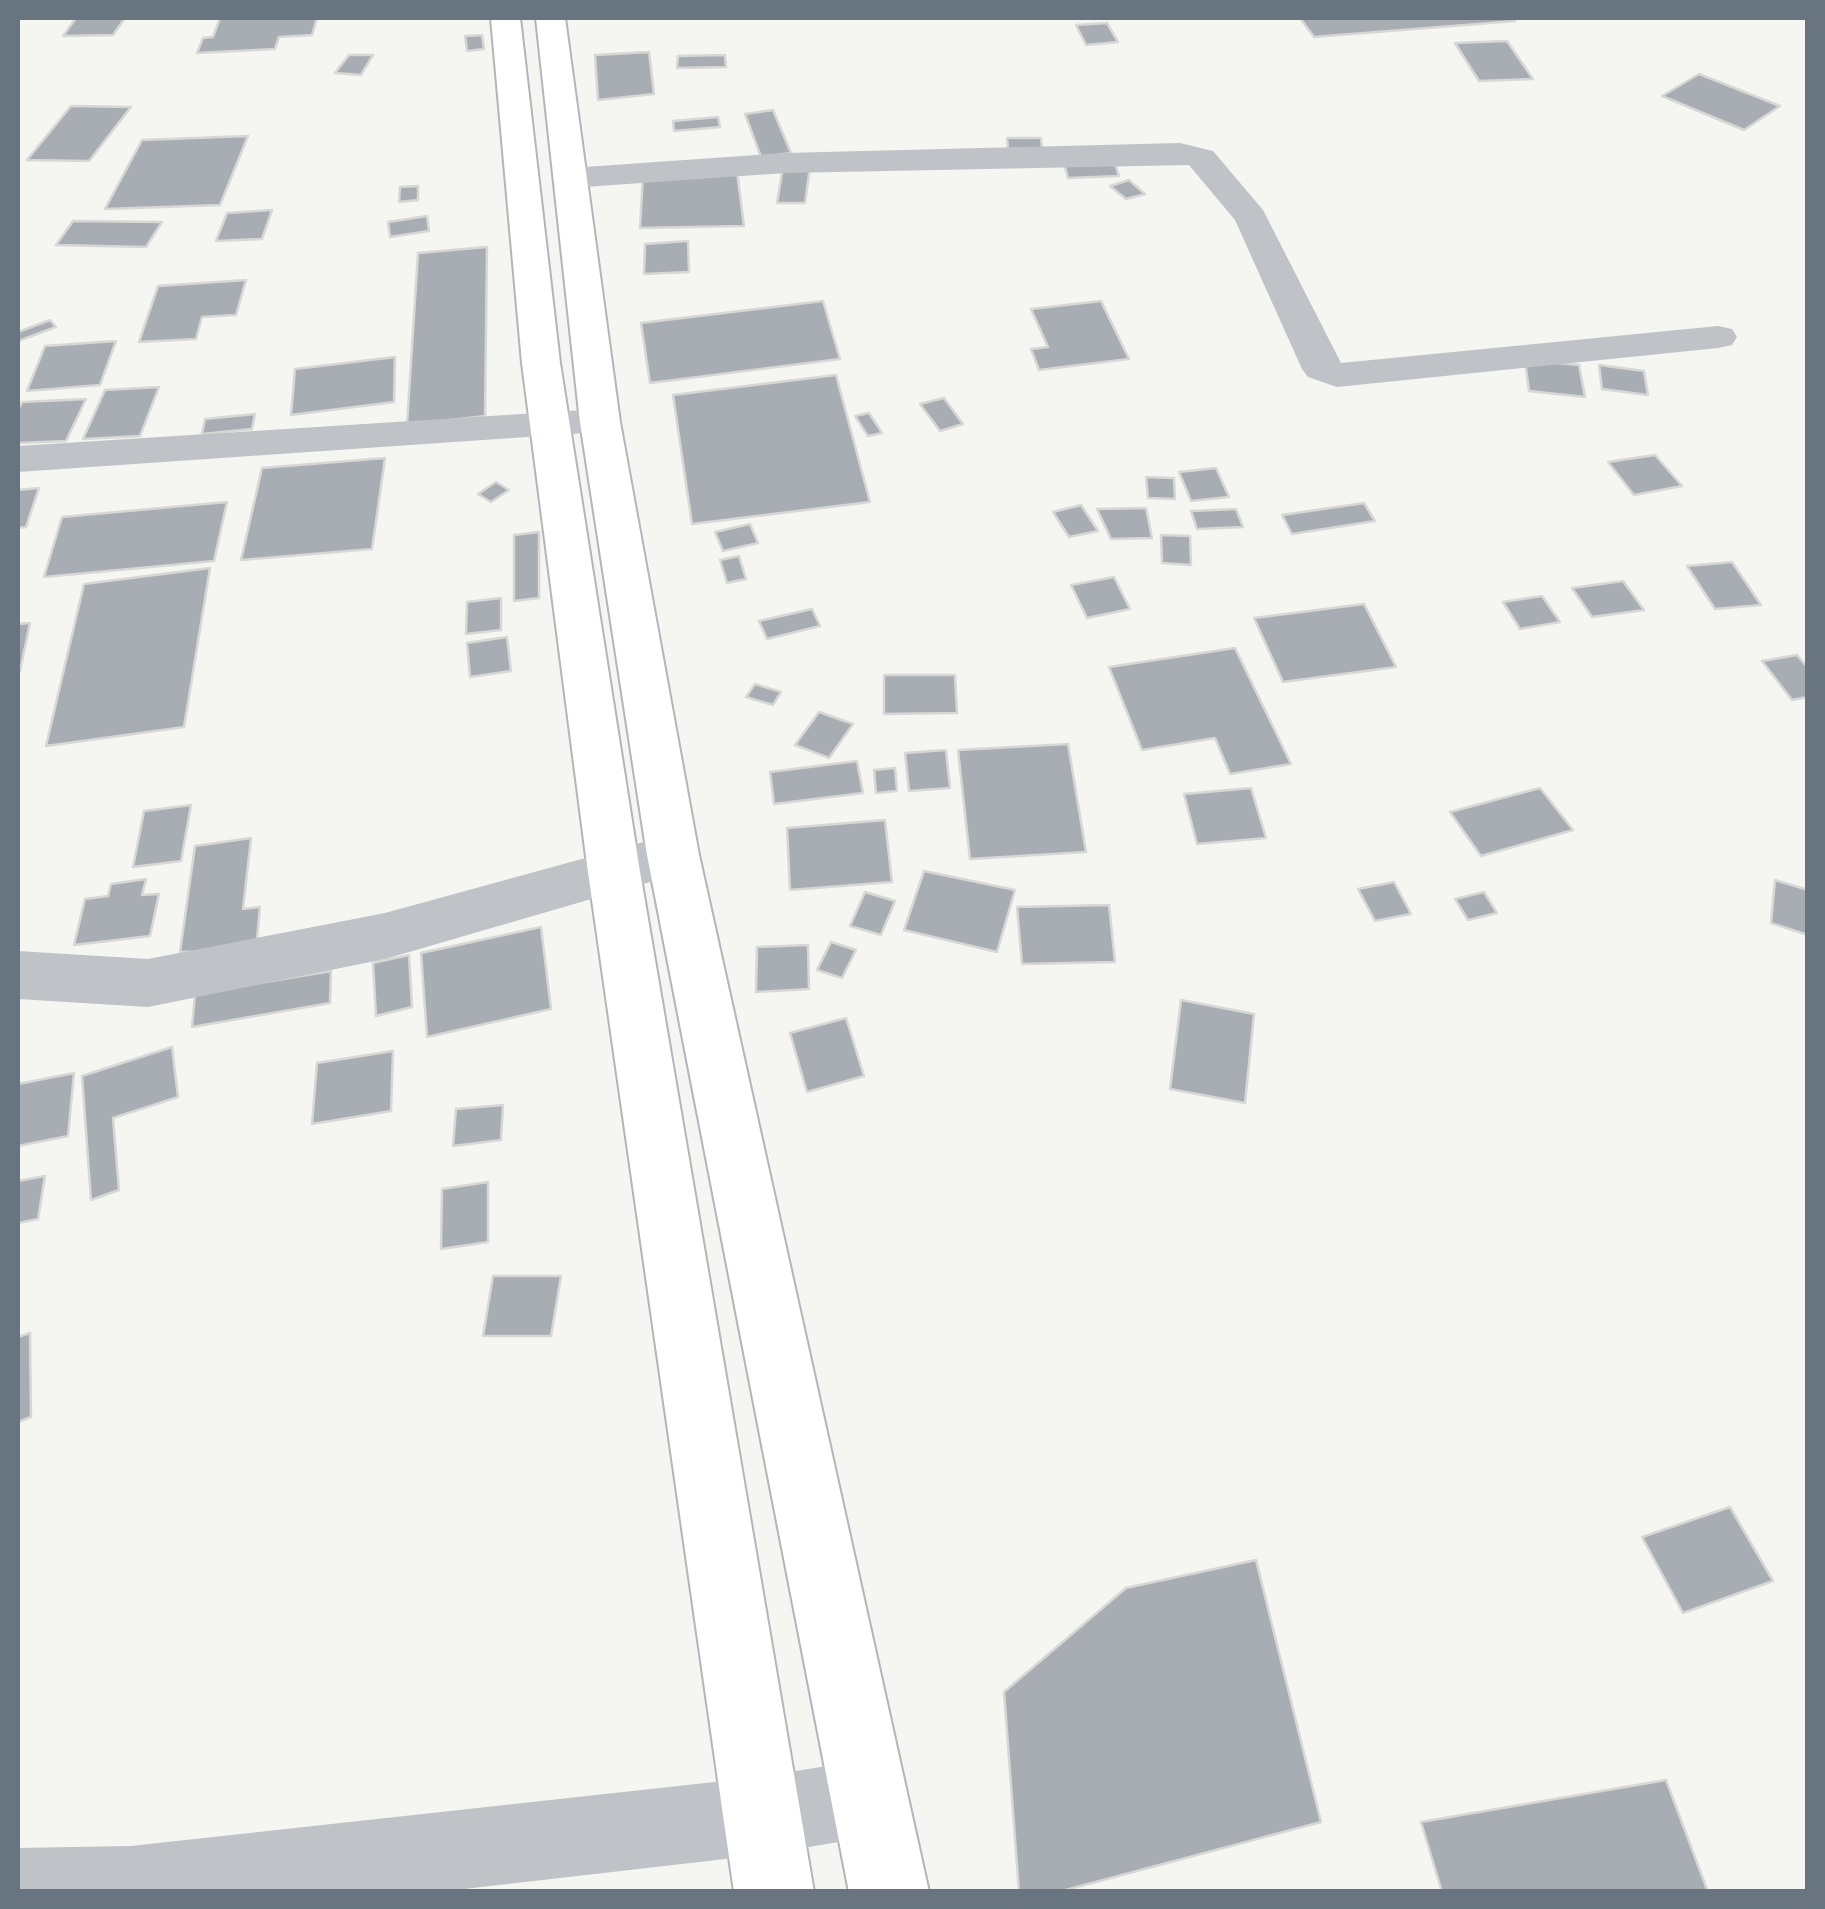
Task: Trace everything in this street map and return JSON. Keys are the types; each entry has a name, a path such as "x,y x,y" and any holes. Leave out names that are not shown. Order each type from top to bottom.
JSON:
{"main road":[{"path":"505,18 576,425 673,855 889,1892"},
{"path":"550,18 570,178 576,425 614,872 732,1603 774,1892"}],"street":[{"path":"570,178 785,163 1180,153 1201,158 1251,217 1322,369 1337,376 1718,336"},
{"path":"18,459 576,425"},
{"path":"18,975 148,983 385,936 673,855"},
{"path":"18,1888 131,1886 760,1816 869,1798"}],"building":[{"path":"76,18 125,18 113,35 63,36"},
{"path":"220,18 317,18 312,35 279,37 275,49 197,53 203,38 213,37"},
{"path":"1300,18 1511,18 1515,21 1314,37"},
{"path":"1107,23 1118,42 1086,45 1076,25"},
{"path":"482,35 484,49 467,51 465,36"},
{"path":"1507,41 1533,79 1479,81 1455,43"},
{"path":"649,52 654,94 598,100 595,55"},
{"path":"349,55 373,55 361,75 335,73"},
{"path":"725,55 726,67 677,68 678,56"},
{"path":"1699,74 1780,106 1744,130 1662,96"},
{"path":"71,106 131,107 89,161 27,160"},
{"path":"773,110 791,153 761,157 745,114"},
{"path":"718,117 720,127 674,131 673,121"},
{"path":"248,136 220,205 105,209 142,140"},
{"path":"1007,138 1041,138 1042,149 1008,149"},
{"path":"1112,154 1119,176 1068,178 1062,156"},
{"path":"783,166 810,167 805,203 777,203"},
{"path":"737,172 744,226 640,228 643,174"},
{"path":"1129,180 1145,194 1126,199 1110,186"},
{"path":"418,186 418,200 399,202 400,187"},
{"path":"272,210 262,239 216,241 227,213"},
{"path":"427,216 429,231 390,237 388,222"},
{"path":"73,221 162,222 146,247 56,245"},
{"path":"688,241 689,272 644,274 645,244"},
{"path":"487,247 485,416 407,425 418,253"},
{"path":"246,280 236,315 202,317 196,339 139,342 158,286"},
{"path":"823,301 840,359 650,383 641,323"},
{"path":"1101,301 1129,359 1039,370 1031,349 1048,347 1031,309"},
{"path":"50,320 56,327 18,341 18,332"},
{"path":"116,341 100,385 27,391 45,346"},
{"path":"395,357 394,402 291,415 295,369"},
{"path":"1525,360 1579,365 1585,397 1529,391"},
{"path":"1599,365 1644,371 1648,395 1602,389"},
{"path":"836,375 870,502 692,524 673,395"},
{"path":"159,387 140,436 83,439 105,390"},
{"path":"944,398 963,424 940,431 920,404"},
{"path":"86,399 66,441 18,443 18,411 22,402"},
{"path":"869,413 882,433 868,436 855,416"},
{"path":"255,414 252,429 202,434 205,419"},
{"path":"1655,455 1682,486 1634,495 1608,462"},
{"path":"385,458 372,549 241,560 262,468"},
{"path":"1216,468 1229,497 1191,501 1179,472"},
{"path":"1146,477 1174,478 1175,499 1148,498"},
{"path":"496,482 509,490 491,502 478,494"},
{"path":"39,488 26,527 18,528 18,490"},
{"path":"227,502 214,561 44,577 62,517"},
{"path":"1364,503 1375,521 1292,534 1282,515"},
{"path":"1081,505 1098,531 1069,537 1053,512"},
{"path":"1146,508 1152,538 1111,539 1097,509"},
{"path":"1236,509 1243,527 1197,529 1191,511"},
{"path":"750,524 758,543 723,551 715,532"},
{"path":"539,532 539,598 514,601 514,535"},
{"path":"1161,535 1190,536 1191,565 1162,563"},
{"path":"739,556 746,579 727,583 720,560"},
{"path":"1732,562 1761,605 1715,609 1687,566"},
{"path":"210,568 184,727 46,746 84,584"},
{"path":"1114,577 1130,609 1087,618 1071,585"},
{"path":"1623,581 1644,610 1592,617 1572,588"},
{"path":"1542,596 1560,622 1520,629 1503,602"},
{"path":"501,598 501,630 466,634 467,602"},
{"path":"1364,604 1396,667 1283,682 1254,618"},
{"path":"812,609 820,626 767,639 759,621"},
{"path":"30,623 20,671 18,671 18,624"},
{"path":"507,637 511,671 470,677 467,643"},
{"path":"1235,648 1291,764 1230,774 1215,738 1142,750 1109,667"},
{"path":"1797,655 1808,668 1808,697 1792,700 1762,661"},
{"path":"884,675 955,675 957,713 884,714"},
{"path":"755,684 781,692 773,705 746,697"},
{"path":"819,712 853,724 829,758 795,745"},
{"path":"1068,744 1086,852 970,859 958,750"},
{"path":"946,750 950,788 909,791 905,753"},
{"path":"857,761 863,793 774,804 770,772"},
{"path":"895,768 897,791 876,793 874,770"},
{"path":"1251,788 1266,838 1197,844 1184,794"},
{"path":"1540,788 1573,830 1481,856 1450,812"},
{"path":"191,805 181,861 133,867 144,811"},
{"path":"885,820 892,882 790,890 787,828"},
{"path":"251,838 243,909 260,907 256,950 180,952 195,846"},
{"path":"924,871 1015,890 997,952 904,930"},
{"path":"146,879 142,895 159,894 150,936 74,945 85,899 108,896 111,884"},
{"path":"1775,880 1808,890 1808,935 1771,923"},
{"path":"1394,882 1411,914 1375,921 1358,889"},
{"path":"865,892 895,901 881,935 850,926"},
{"path":"1484,892 1497,913 1468,920 1455,899"},
{"path":"1109,905 1115,962 1022,964 1017,907"},
{"path":"541,927 551,1009 427,1037 421,953"},
{"path":"831,942 856,950 842,978 817,970"},
{"path":"808,945 809,989 756,992 757,947"},
{"path":"409,955 412,1007 376,1016 373,963"},
{"path":"331,971 330,1003 192,1027 195,994"},
{"path":"1181,1000 1254,1014 1245,1103 1170,1089"},
{"path":"846,1018 864,1076 807,1092 790,1033"},
{"path":"172,1047 178,1097 113,1118 119,1190 91,1200 82,1076"},
{"path":"393,1051 391,1111 312,1124 317,1063"},
{"path":"74,1073 68,1136 18,1146 18,1084"},
{"path":"503,1105 501,1140 453,1146 456,1109"},
{"path":"45,1176 38,1219 18,1223 18,1181"},
{"path":"488,1182 488,1242 441,1249 442,1189"},
{"path":"493,1276 561,1276 551,1336 483,1336"},
{"path":"30,1333 31,1417 18,1422 18,1337"},
{"path":"1730,1507 1773,1581 1683,1613 1642,1537"},
{"path":"1256,1560 1321,1822 1058,1892 1019,1892 1004,1692 1126,1588"},
{"path":"1666,1780 1708,1892 1442,1892 1421,1822"}]}
